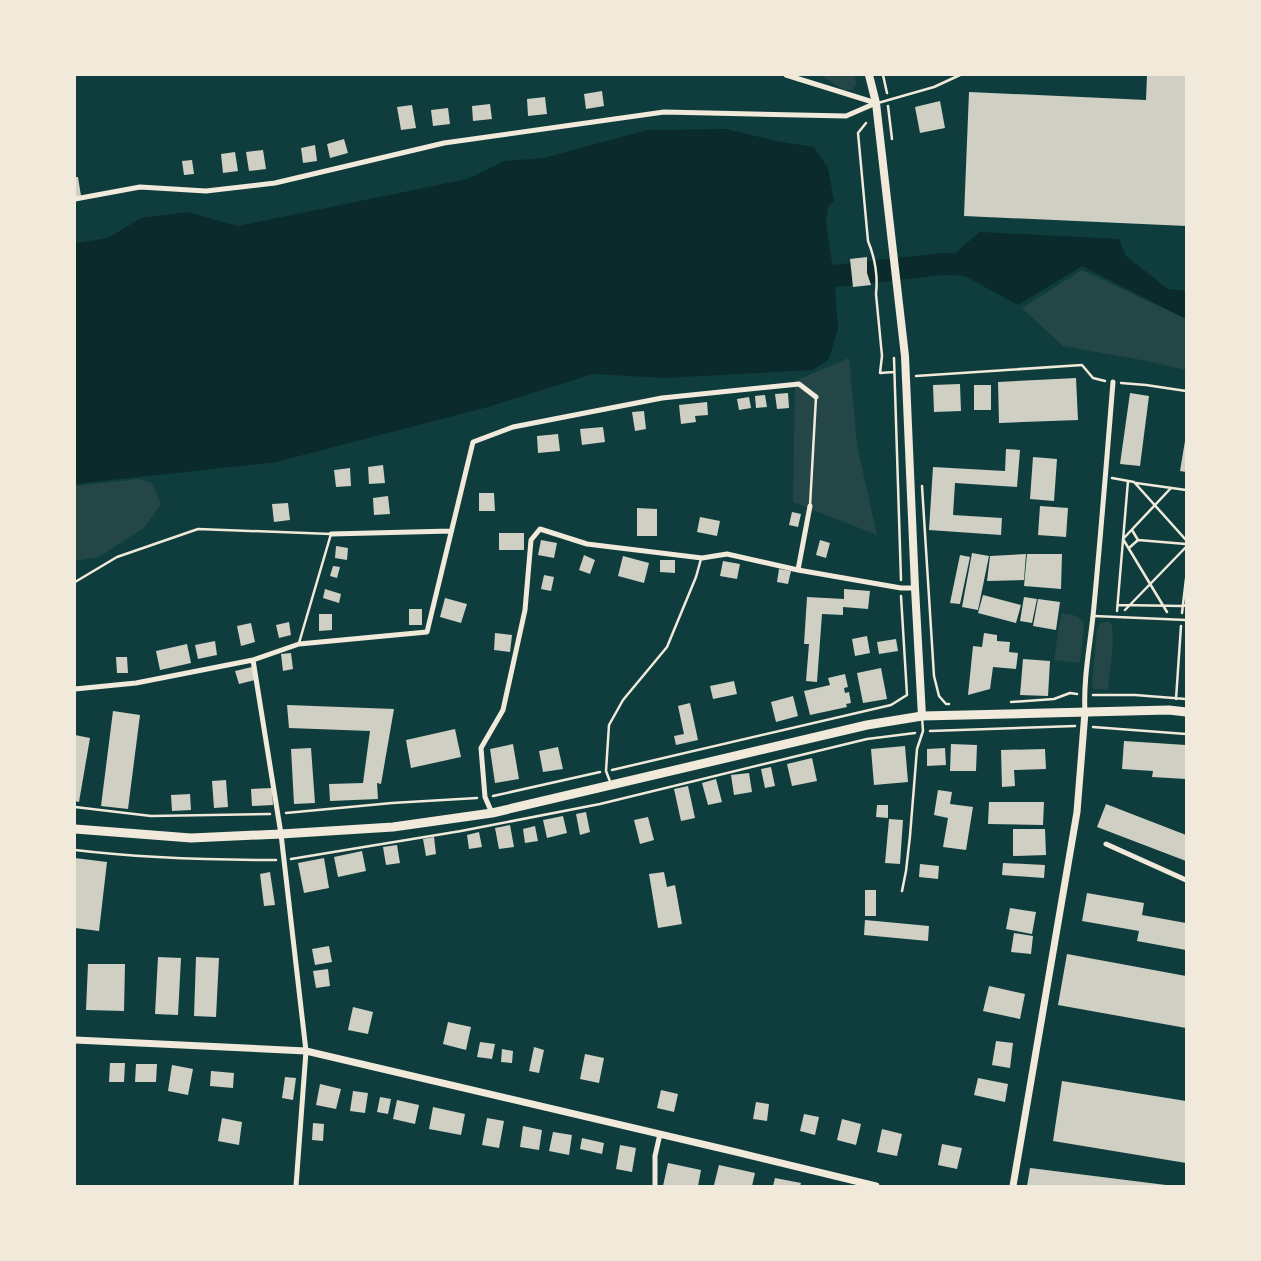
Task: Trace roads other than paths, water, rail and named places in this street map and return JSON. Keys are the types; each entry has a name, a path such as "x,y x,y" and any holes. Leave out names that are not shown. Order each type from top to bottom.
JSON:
{"main road":[{"path":"869,75 876,103 880,132 905,356 922,716"},
{"path":"75,829 191,838 393,827 492,813 893,720 922,716 1169,710 1186,712"}],"street":[{"path":"786,75 876,103"},
{"path":"75,199 140,188 206,191 275,183 444,143 664,112 846,116 876,103"},
{"path":"1013,1186 1077,812 1086,712 1084,694 1094,616 1113,382"},
{"path":"75,689 136,683 253,660 299,644 427,632 473,442 522,425 662,398 799,384 816,397"},
{"path":"798,570 810,506"},
{"path":"492,813 485,797 481,748 503,710 525,610 531,540 540,529 587,544 702,558 726,554 798,570 901,588 915,588"},
{"path":"331,534 451,531"},
{"path":"253,660 281,834 306,1052 296,1186"},
{"path":"1106,844 1186,880"},
{"path":"75,1040 306,1052 876,1186"},
{"path":"655,1186 655,1156 660,1134"}],"lane":[{"path":"876,103 934,87 960,75"},
{"path":"810,506 816,397"},
{"path":"75,582 117,557 198,529 331,534 299,644"},
{"path":"611,786 606,771 608,725 623,700 667,647 693,585 702,558"},
{"path":"1094,616 1186,620"},
{"path":"902,891 910,836 917,749 923,732 922,716"}],"waterway":[{"path":"805,276 834,276 942,264 972,265"}]}
